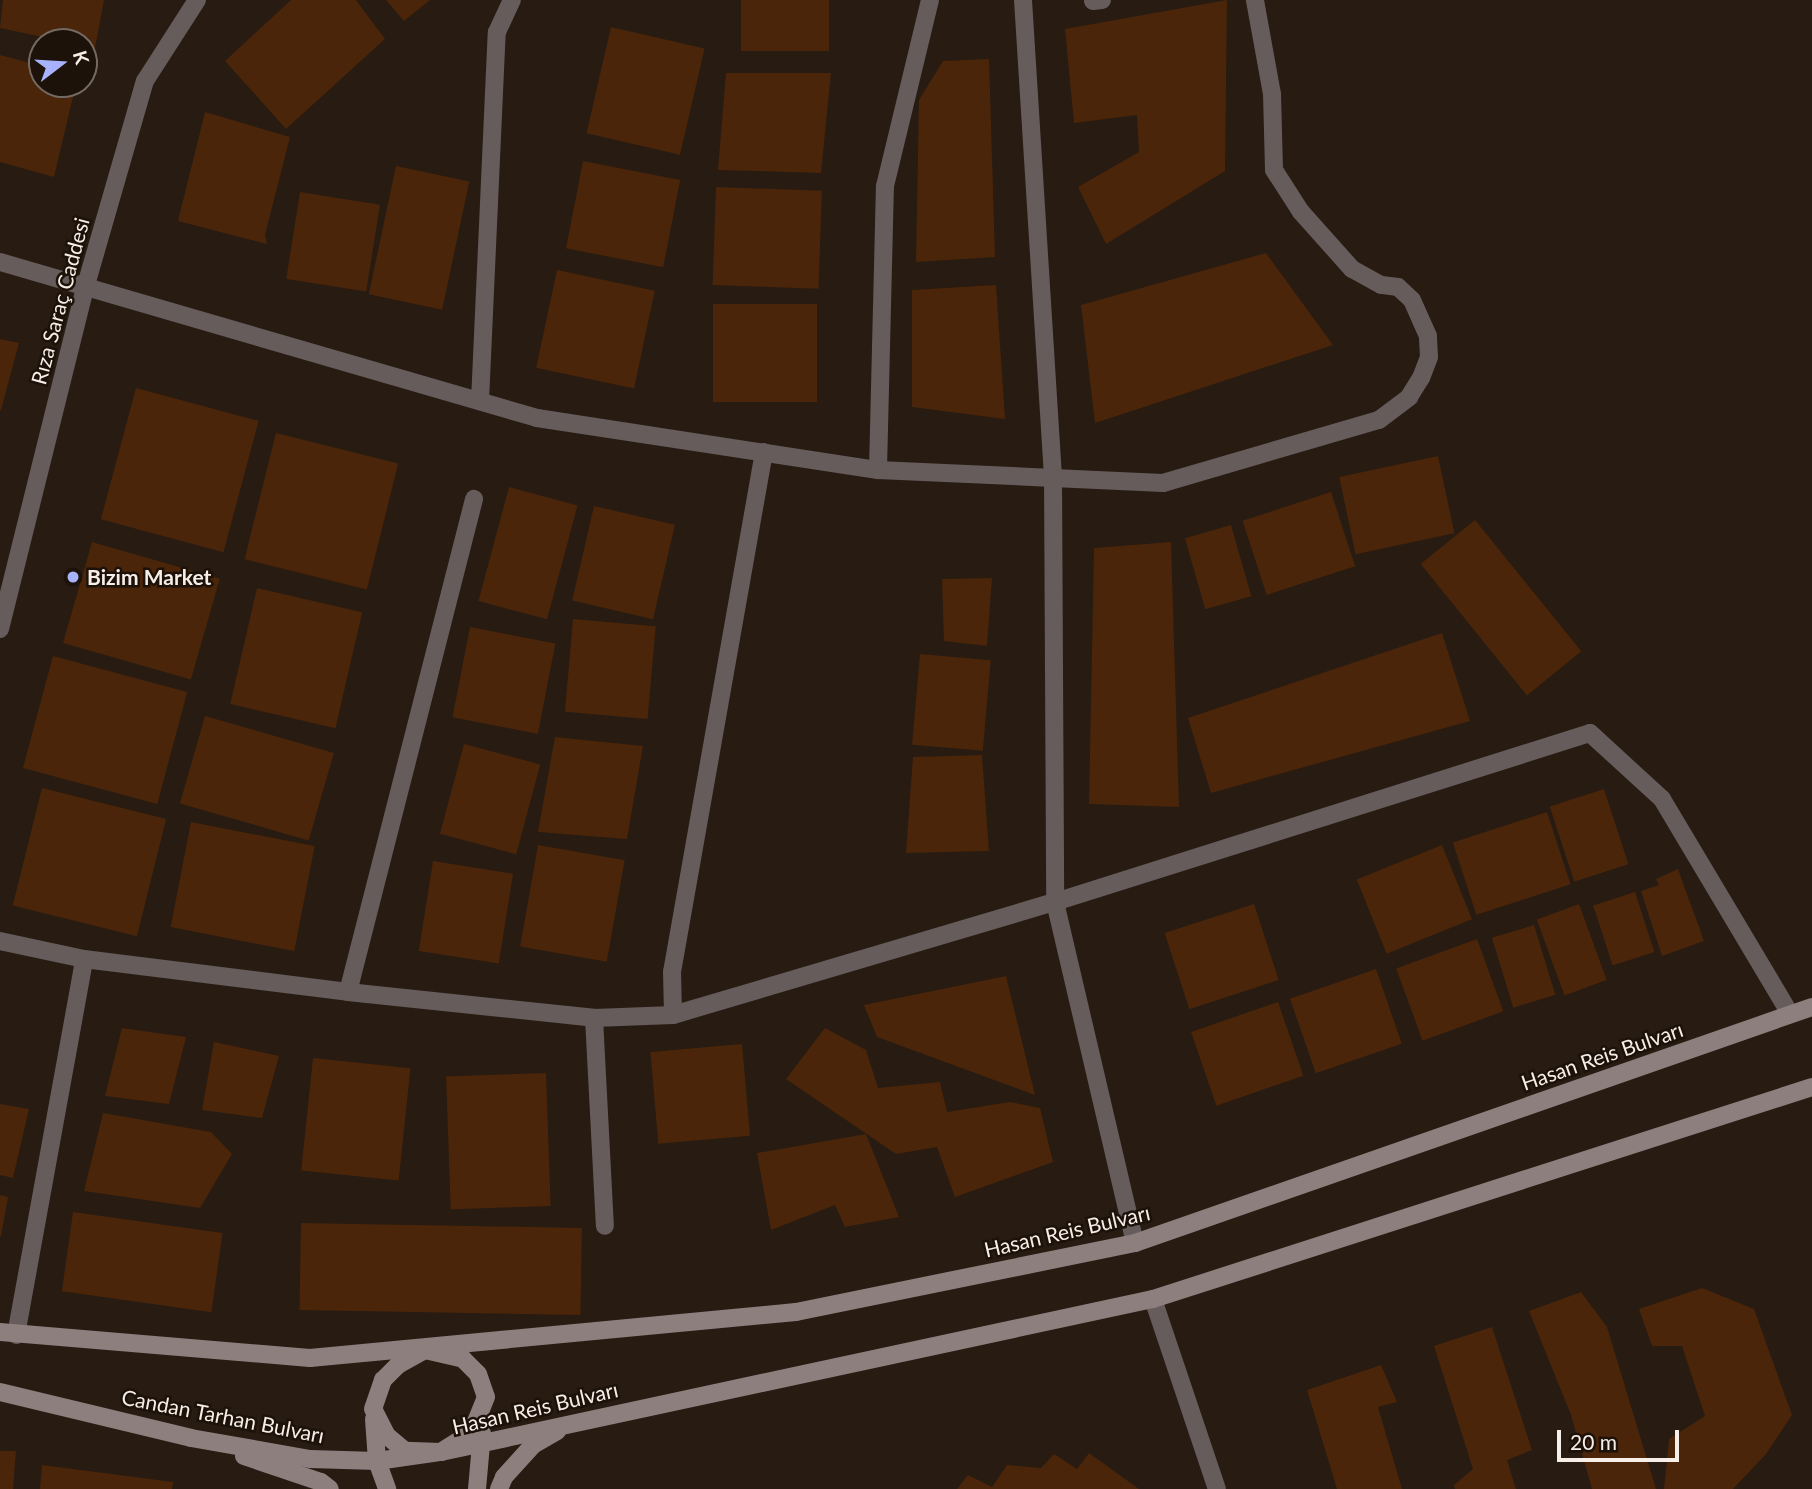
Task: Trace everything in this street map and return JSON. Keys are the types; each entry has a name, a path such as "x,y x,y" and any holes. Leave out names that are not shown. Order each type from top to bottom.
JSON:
{"main road":[{"name":"Hasan Reis Bulvarı","path":"425,1350 796,1312 1135,1243 1812,1007"},
{"name":"Hasan Reis Bulvarı","path":"440,1452 1153,1299 1812,1087"},
{"path":"8,1333 310,1358 425,1350 463,1359 478,1374 486,1397 477,1489"},
{"path":"387,1489 377,1461 373,1409 383,1380 398,1365 425,1350"},
{"name":"Candan Tarhan Bulvarı","path":"0,1392 191,1438 310,1459 377,1461 440,1452"},
{"path":"373,1409 387,1436 405,1451 440,1452 463,1438 476,1422 486,1397"},
{"path":"499,1489 504,1477 533,1445 573,1422"},
{"path":"191,1438 321,1482 330,1489"}],"street":[{"name":"Rıza Saraç Caddesi","path":"0,629 86,285 145,81 197,0"},
{"path":"480,401 497,32 512,0"},
{"path":"878,470 885,186 930,0"},
{"path":"1023,0 1053,478 1055,902 1135,1243"},
{"path":"0,262 537,418 878,470 1163,483 1379,420 1409,397 1421,378 1429,357 1428,336 1412,300 1398,287 1381,285 1352,270 1301,212 1274,170 1272,93 1255,0"},
{"path":"673,1015 672,972 764,452"},
{"path":"348,992 474,499"},
{"path":"0,942 83,959 348,992 594,1018 673,1015 1055,902 1590,733 1662,799 1790,1014"},
{"path":"8,1333 83,959"},
{"path":"594,1018 605,1226"},
{"path":"1153,1299 1217,1489"}],"building":[{"path":"3,0 104,0 98,32 98,28 28,28 28,34 0,28"},
{"path":"291,0 356,0 385,39 286,129 225,61"},
{"path":"386,0 430,0 404,21"},
{"path":"741,0 829,0 829,51 741,51"},
{"path":"1227,0 1225,171 1106,244 1078,187 1139,152 1137,115 1074,123 1065,29"},
{"path":"611,27 705,49 680,155 586,133"},
{"path":"0,55 28,62 28,98 73,98 54,177 0,162"},
{"path":"989,59 995,257 916,262 919,100 943,61"},
{"path":"726,73 831,73 821,173 718,170"},
{"path":"205,112 290,137 265,235 267,244 178,221"},
{"path":"583,161 680,180 663,267 566,248"},
{"path":"396,166 469,182 442,310 369,294"},
{"path":"716,187 822,191 819,289 713,285"},
{"path":"300,192 380,205 366,292 286,279"},
{"path":"1266,253 1333,345 1095,423 1081,305"},
{"path":"557,270 655,291 634,389 536,368"},
{"path":"996,285 1005,419 912,407 912,290"},
{"path":"713,304 817,304 817,402 713,402"},
{"path":"0,339 19,343 1,410 0,410"},
{"path":"136,388 259,421 223,552 101,519"},
{"path":"276,433 398,463 367,590 245,559"},
{"path":"1438,456 1454,533 1356,554 1339,477"},
{"path":"509,487 578,505 547,619 478,601"},
{"path":"1331,492 1355,566 1267,595 1243,521"},
{"path":"594,506 675,525 653,619 572,601"},
{"path":"1475,520 1581,651 1527,695 1421,564"},
{"path":"1231,525 1251,596 1205,609 1185,538"},
{"path":"92,542 220,579 191,680 63,643"},
{"path":"1171,542 1179,807 1089,804 1094,548"},
{"path":"992,578 987,646 944,641 942,579"},
{"path":"257,588 362,612 335,728 230,704"},
{"path":"573,619 656,626 648,719 565,712"},
{"path":"470,627 555,644 538,734 452,717"},
{"path":"1442,633 1470,721 1211,793 1188,718"},
{"path":"920,654 991,660 983,751 912,745"},
{"path":"53,656 187,692 157,804 23,768"},
{"path":"205,716 334,753 309,840 180,803"},
{"path":"555,737 643,746 627,839 538,832"},
{"path":"464,744 540,764 516,854 440,834"},
{"path":"982,755 989,851 906,853 913,757"},
{"path":"42,788 166,819 137,936 13,905"},
{"path":"1604,789 1628,864 1574,882 1550,807"},
{"path":"1547,812 1570,884 1476,915 1453,843"},
{"path":"191,822 315,846 294,951 171,927"},
{"path":"538,845 625,860 607,962 520,946"},
{"path":"1442,845 1472,919 1387,954 1357,879"},
{"path":"433,861 513,874 499,964 419,951"},
{"path":"1678,869 1704,941 1662,956 1641,891 1659,885 1656,879"},
{"path":"1635,892 1654,952 1613,966 1593,906"},
{"path":"1254,904 1279,980 1189,1009 1165,933"},
{"path":"1579,904 1607,980 1564,996 1537,919"},
{"path":"1534,925 1555,995 1513,1008 1492,938"},
{"path":"1477,939 1503,1011 1423,1041 1396,968"},
{"path":"1376,969 1402,1044 1316,1073 1290,999"},
{"path":"1006,976 1035,1095 877,1037 864,1005"},
{"path":"1278,1002 1303,1076 1216,1106 1191,1032"},
{"path":"122,1028 186,1037 169,1104 105,1096"},
{"path":"825,1028 866,1050 878,1088 940,1082 947,1112 1010,1102 1040,1108 1053,1162 955,1197 937,1147 896,1154 786,1079"},
{"path":"214,1042 279,1056 262,1118 202,1110"},
{"path":"742,1044 750,1136 658,1144 650,1052"},
{"path":"313,1058 410,1068 399,1181 301,1170"},
{"path":"546,1073 551,1206 451,1209 446,1076"},
{"path":"0,1104 29,1109 13,1178 0,1175"},
{"path":"103,1113 211,1132 232,1154 200,1208 84,1191"},
{"path":"866,1134 899,1217 845,1227 835,1205 771,1230 757,1153"},
{"path":"0,1195 8,1197 1,1236 0,1236"},
{"path":"73,1212 223,1233 211,1312 62,1291"},
{"path":"301,1223 582,1228 580,1315 299,1310"},
{"path":"1702,1288 1754,1309 1792,1415 1766,1454 1733,1489 1664,1489 1669,1439 1705,1416 1682,1346 1652,1346 1639,1309"},
{"path":"1581,1292 1607,1327 1656,1489 1592,1489 1571,1415 1529,1311"},
{"path":"1492,1327 1532,1450 1507,1460 1516,1489 1455,1489 1454,1485 1473,1469 1434,1346"},
{"path":"1381,1365 1397,1402 1378,1407 1402,1489 1337,1489 1307,1390"},
{"path":"0,1451 16,1451 13,1489 0,1489"},
{"path":"1089,1453 1139,1489 957,1489 968,1475 992,1487 1007,1465 1041,1468 1054,1454 1077,1469"},
{"path":"42,1465 173,1482 172,1489 40,1489"}],"place":[{"name":"Bizim Market","path":"73,577"}]}
